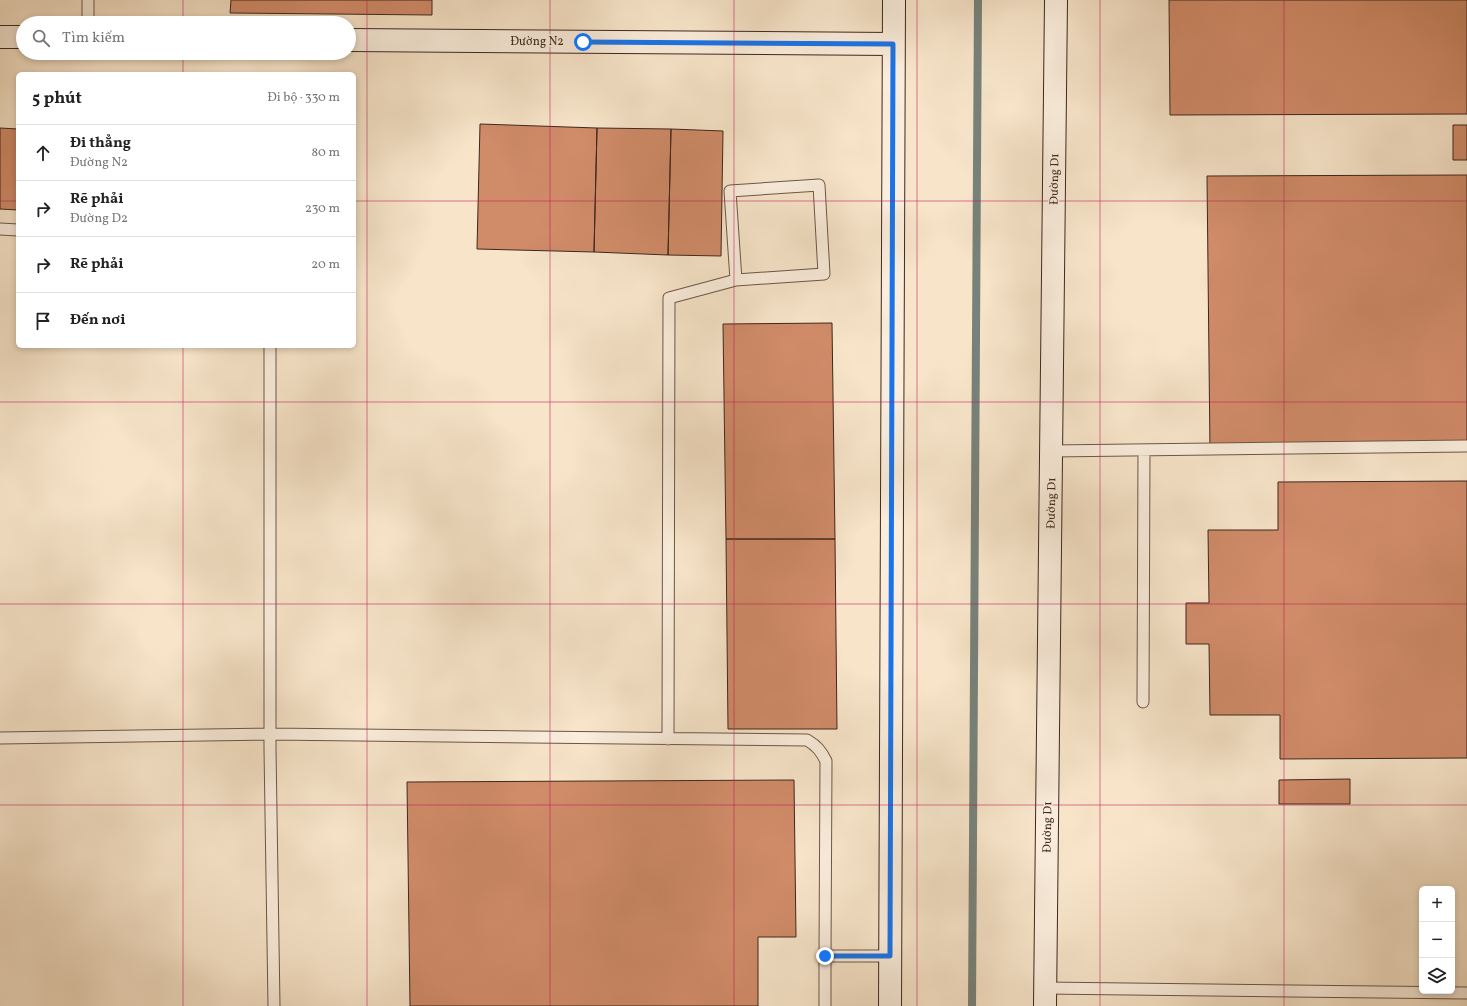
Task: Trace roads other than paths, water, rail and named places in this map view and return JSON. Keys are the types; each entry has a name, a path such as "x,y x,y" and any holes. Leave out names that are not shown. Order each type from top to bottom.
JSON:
{"street":[{"path":"890,1006 894,0"},
{"name":"Đường D1","path":"1045,997 1056,0"},
{"path":"0,37 16,37"},
{"name":"Đường N2","path":"356,40 893,44"}],"lane":[{"path":"88,0 88,16"},
{"path":"668,739 669,298 736,280 824,274 819,185 730,191 736,280"},
{"path":"0,230 16,230"},
{"path":"270,348 270,734 274,1006"},
{"path":"1051,451 1467,446"},
{"path":"1143,702 1144,450"},
{"path":"0,738 270,734 807,740 821,751 826,761 825,1006"},
{"path":"825,956 890,956"},
{"path":"1045,997 1467,993"}],"waterway":[{"path":"972,1006 978,0"}]}
